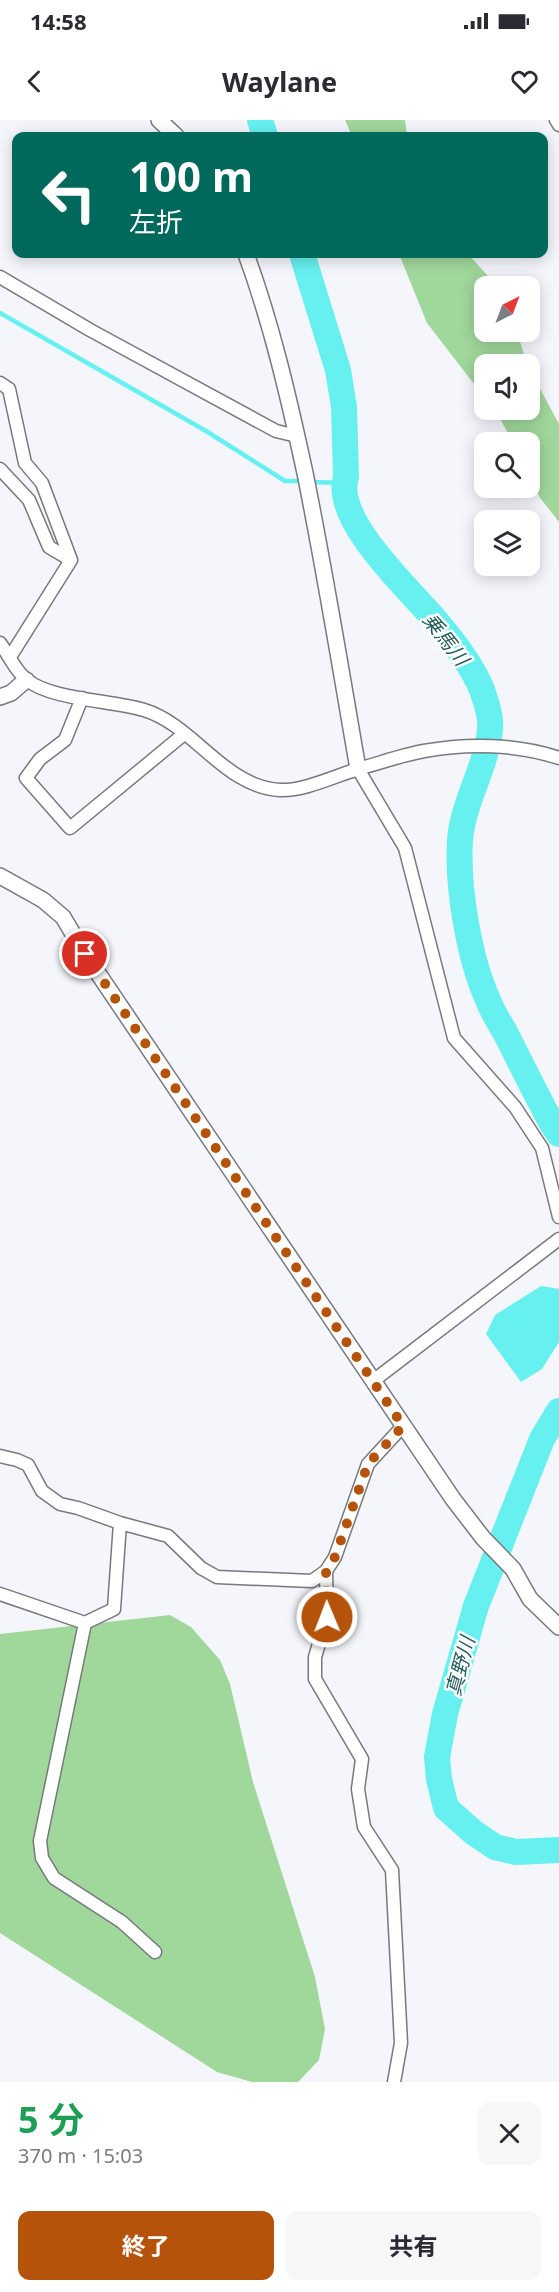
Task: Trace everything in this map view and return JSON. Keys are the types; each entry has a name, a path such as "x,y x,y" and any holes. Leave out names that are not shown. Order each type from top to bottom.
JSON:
{"street":[{"path":"159,120 172,132"},
{"path":"556,120 559,125"},
{"path":"247,258 262,297 297,436 316,528 358,769 405,848 454,1038 515,1107 542,1148 559,1217"},
{"path":"0,277 90,330 276,431 297,436"},
{"path":"0,382 9,389 25,463 42,483 71,560"},
{"path":"0,469 29,500 49,547 71,560"},
{"path":"9,657 71,560"},
{"path":"0,643 26,680 52,694 148,711 184,734 248,782 280,790 311,785 424,751 464,747 524,748 559,758"},
{"path":"0,698 11,693 26,680"},
{"path":"82,698 64,740 40,759 26,778 70,828 184,734"},
{"path":"0,876 43,900 63,917 85,954 453,1499 483,1538 513,1569 530,1599 559,1627"},
{"path":"373,1381 559,1239"},
{"path":"0,1456 17,1460 28,1466 42,1491 60,1504 168,1536 201,1568 217,1577 312,1581 326,1571 335,1557 368,1464 403,1426"},
{"path":"0,1594 85,1623 114,1609 120,1523"},
{"path":"326,1571 327,1617 315,1657 315,1679 362,1759 358,1789 364,1827 392,1870 401,2043 394,2082"},
{"path":"85,1623 40,1841 42,1858 54,1878 122,1922 155,1952"}],"green space":[{"path":"345,120 405,120 406,132 350,132"},
{"path":"401,258 472,258 488,276 474,276 474,342 520,342 524,354 474,354 474,384 427,323"},
{"path":"540,389 559,424 559,522 540,498 540,432 507,432 501,420 540,420"},
{"path":"170,1615 191,1627 220,1660 230,1684 253,1782 315,1977 325,2029 319,2060 298,2082 252,2082 217,2072 0,1933 0,1634"}],"water":[{"path":"541,1286 559,1289 559,1342 542,1369 521,1382 486,1334 495,1315"}],"waterway":[{"name":"乗馬川","path":"260,120 264,132"},
{"name":"乗馬川","path":"303,258 338,370 344,407 345,494 351,514 377,554 458,649 472,669 486,703 490,723 488,744 465,812 460,840 460,879 466,922 475,964 490,1004 559,1134"},
{"path":"0,313 206,431 285,481 303,481"},
{"path":"311,482 344,483"},
{"name":"真野川","path":"559,1411 542,1439 476,1606 445,1714 437,1757 439,1779 446,1808 473,1832 495,1847 516,1852 559,1850"}],"route":[{"path":"85,954 403,1426 368,1464 335,1557 326,1571 327,1617"}]}
